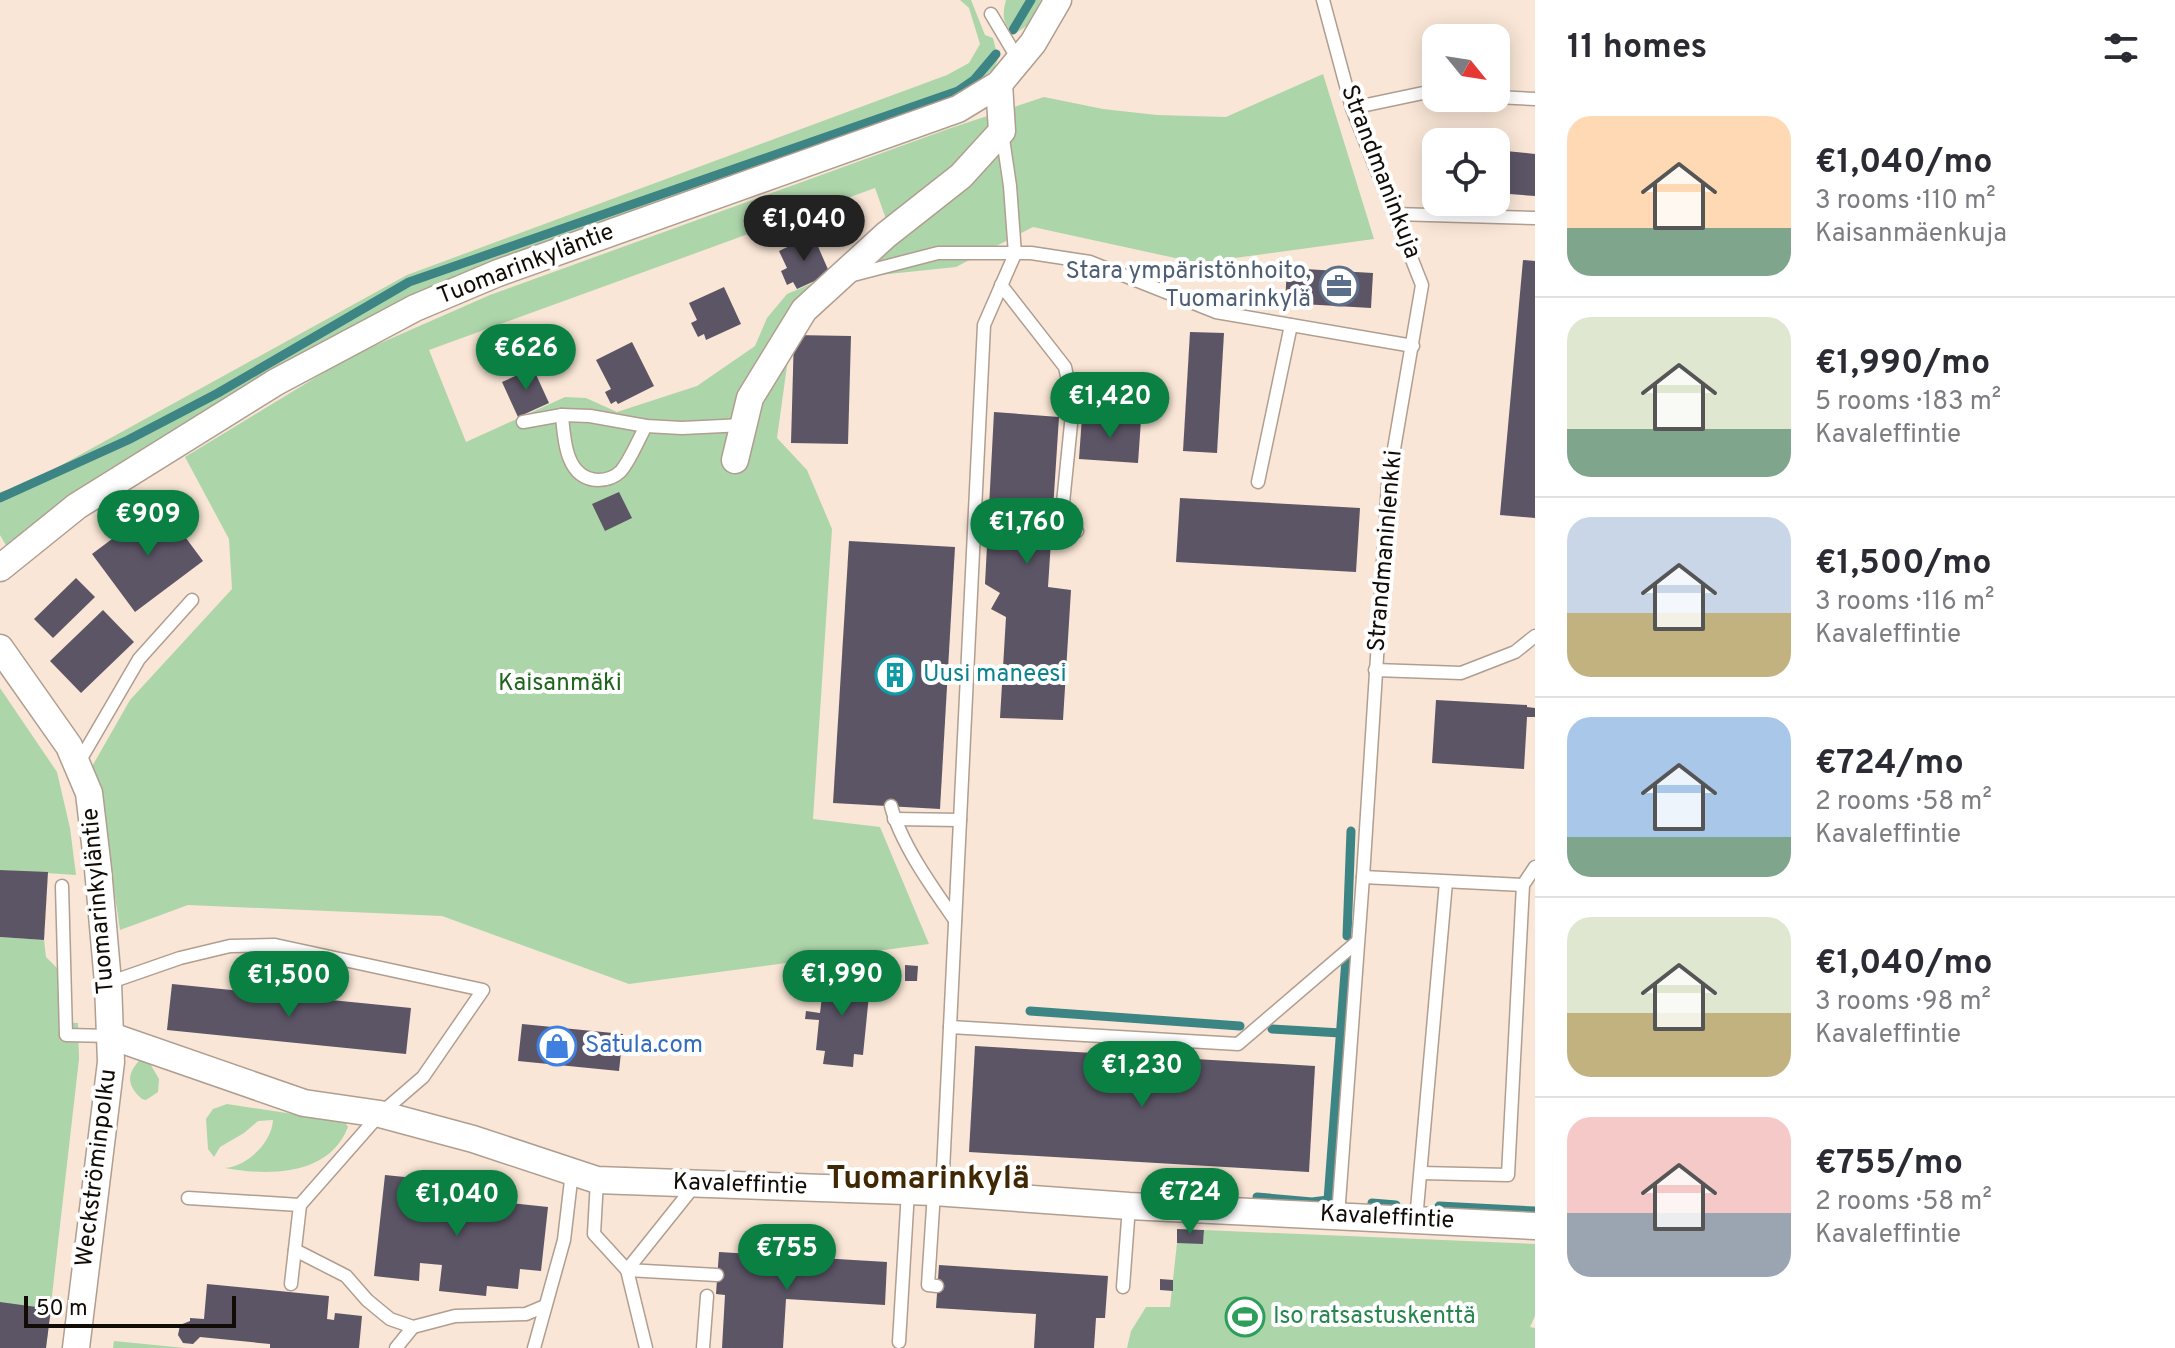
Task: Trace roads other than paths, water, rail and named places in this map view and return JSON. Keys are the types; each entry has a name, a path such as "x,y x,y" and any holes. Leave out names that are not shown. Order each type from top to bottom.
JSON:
{"street":[{"name":"Tuomarinkyläntie","path":"0,568 77,506 276,382 415,308 498,273 958,109 999,84 1033,43 1058,0"},
{"path":"735,460 750,398 804,310 886,235 961,176 1002,131 999,84"},
{"name":"Tuomarinkyläntie","path":"0,648 61,733 89,793 111,1036"},
{"name":"Kavaleffintie","path":"111,1036 304,1103 380,1114 473,1139 597,1180 928,1192 1129,1206 1535,1226"},
{"name":"Weckströminpolku","path":"76,1348 111,1062 111,1036"}],"lane":[{"name":"Strandmaninkuja","path":"1323,0 1352,108 1422,285 1413,346"},
{"path":"991,14 1019,61"},
{"path":"1352,108 1422,93"},
{"path":"1510,98 1535,99"},
{"path":"899,1342 928,1192 950,1027 984,325 1015,254 1002,131"},
{"path":"1394,214 1535,218"},
{"path":"835,281 862,271 938,253 1031,253 1090,262 1216,312 1413,346"},
{"path":"1001,285 1065,367 1071,383 1073,404 1063,503 1077,531"},
{"path":"1258,482 1291,325"},
{"name":"Strandmaninlenkki","path":"1338,1216 1388,484 1413,346"},
{"path":"523,422 562,415 682,428 744,425"},
{"path":"562,415 564,442 571,462 580,475 594,480 607,480 620,471 646,426"},
{"path":"77,765 139,659 192,600"},
{"path":"1375,670 1461,673 1515,652 1535,636"},
{"path":"891,806 894,819 955,920"},
{"path":"894,819 960,820"},
{"path":"1421,1173 1508,1175 1523,885 1535,867"},
{"path":"1363,877 1523,885"},
{"path":"1416,1220 1446,882"},
{"path":"62,886 66,1035 111,1036"},
{"path":"950,1027 1238,1044 1357,942"},
{"path":"108,983 180,958 230,946 275,945 483,990 423,1077 380,1114 300,1205 291,1284"},
{"path":"534,1348 564,1240 572,1172"},
{"path":"597,1180 594,1234 627,1270 646,1348"},
{"path":"627,1270 697,1184"},
{"path":"928,1192 928,1285 937,1286"},
{"path":"188,1198 300,1205"},
{"path":"1123,1287 1129,1206"},
{"path":"295,1250 346,1276 367,1300 390,1319 413,1327 455,1316 526,1314 545,1306"},
{"path":"627,1270 717,1275"},
{"path":"703,1348 707,1296"},
{"path":"396,1348 413,1327"}],"waterway":[{"path":"1013,30 1031,0"},
{"path":"0,498 128,440 218,393 409,282 958,91 974,80 996,54"},
{"path":"1347,936 1351,831"},
{"path":"1257,1197 1312,1202 1328,1200 1346,959"},
{"path":"1030,1011 1240,1026"},
{"path":"1272,1029 1341,1033"},
{"path":"1372,1203 1396,1205"},
{"path":"1439,1206 1535,1211"}],"place":[{"name":"Stara ympäristönhoito, Tuomarinkylä","path":"1339,286"},
{"name":"Uusi maneesi","path":"895,675"},
{"name":"Satula.com","path":"557,1046"},
{"name":"Iso ratsastuskenttä","path":"1245,1317"}],"district":[{"name":"Tuomarinkylä","path":"928,1180"}],"park label":[{"name":"Kaisanmäki","path":"560,684"}]}
